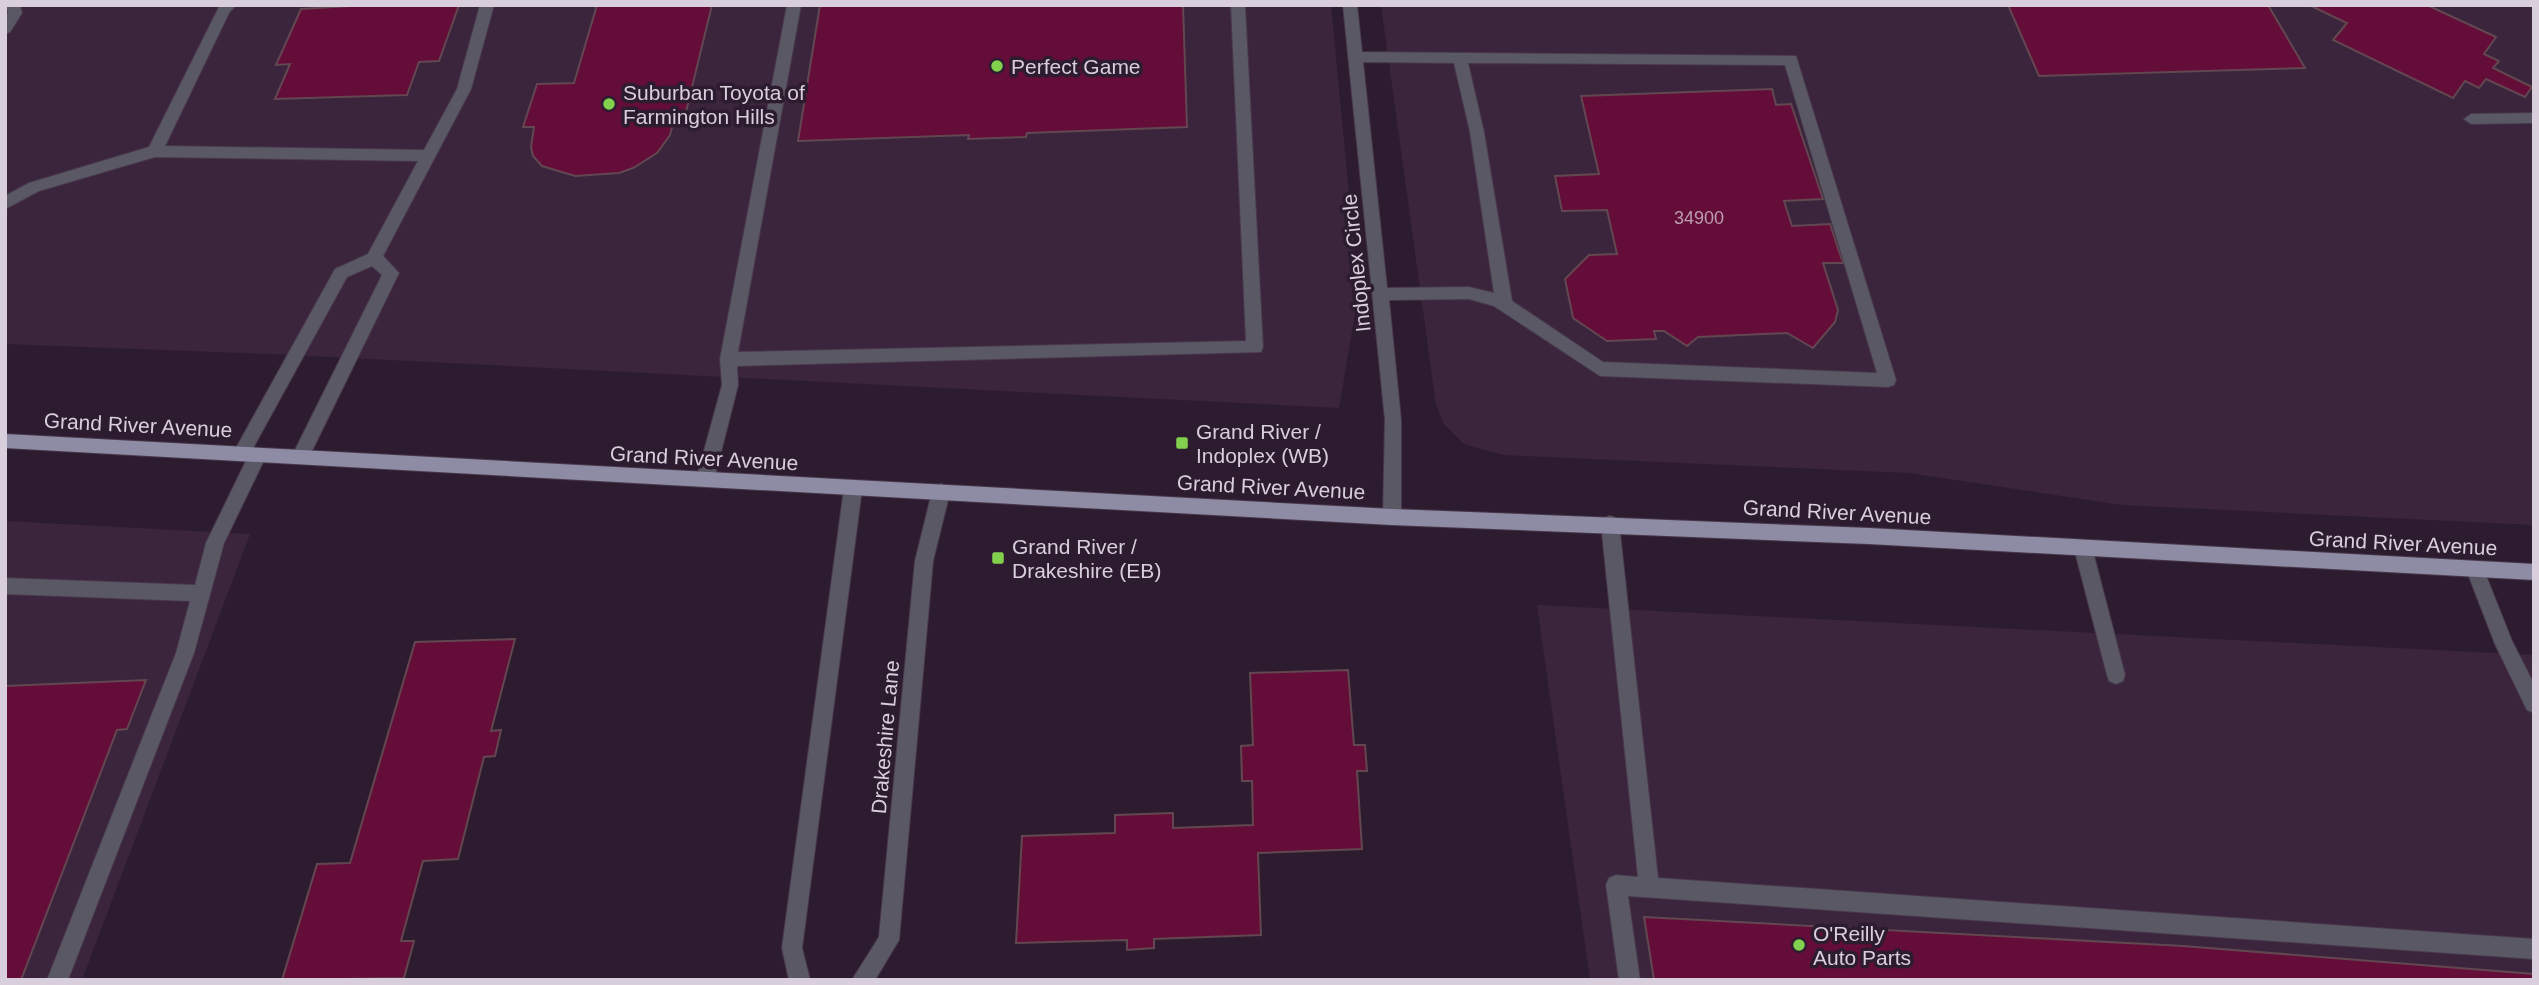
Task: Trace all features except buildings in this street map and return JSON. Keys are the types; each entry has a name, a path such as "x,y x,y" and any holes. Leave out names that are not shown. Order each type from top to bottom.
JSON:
{"main road":[{"name":"Grand River Avenue","path":"5,441 1392,517 1610,524 2534,572"}],"street":[{"path":"5,29 15,13 13,5"},
{"path":"155,151 223,10 229,5"},
{"path":"57,980 185,653 215,543 250,454 341,273 374,258 464,89 487,5"},
{"path":"705,480 730,385 728,359 794,5"},
{"path":"728,359 1255,347 1238,5"},
{"name":"Indoplex Circle","path":"1350,5 1393,420 1392,517"},
{"path":"1356,57 1791,60 1888,380 1600,369 1504,304 1469,293 1381,294"},
{"path":"1460,58 1477,132 1504,304"},
{"path":"2471,119 2534,118"},
{"path":"5,203 34,187 155,151 428,156"},
{"path":"300,456 391,273 374,258"},
{"path":"800,980 792,948 853,489"},
{"name":"Drakeshire Lane","path":"862,980 889,940 923,561 941,492"},
{"path":"1610,524 1649,888"},
{"path":"2083,548 2116,675"},
{"path":"2475,569 2504,644 2534,704"},
{"path":"7,589 201,593"},
{"path":"1630,980 1616,885 2534,949"}],"shaded area":[{"path":"5,5 1331,5 1356,267 1356,307 1339,408 270,354 5,344"},
{"path":"1381,5 2534,5 2534,525 2122,505 1909,473 1504,455 1464,444 1444,424 1436,405"},
{"path":"5,521 250,534 82,980 5,980"},
{"path":"1537,605 2534,655 2534,980 1590,980"}],"place":[{"name":"Perfect Game","path":"997,66"},
{"name":"Suburban Toyota of Farmington Hills","path":"609,104"},
{"name":"Grand River / Indoplex (WB)","path":"1182,443"},
{"name":"Grand River / Drakeshire (EB)","path":"998,558"},
{"name":"O'Reilly Auto Parts","path":"1799,945"}]}
